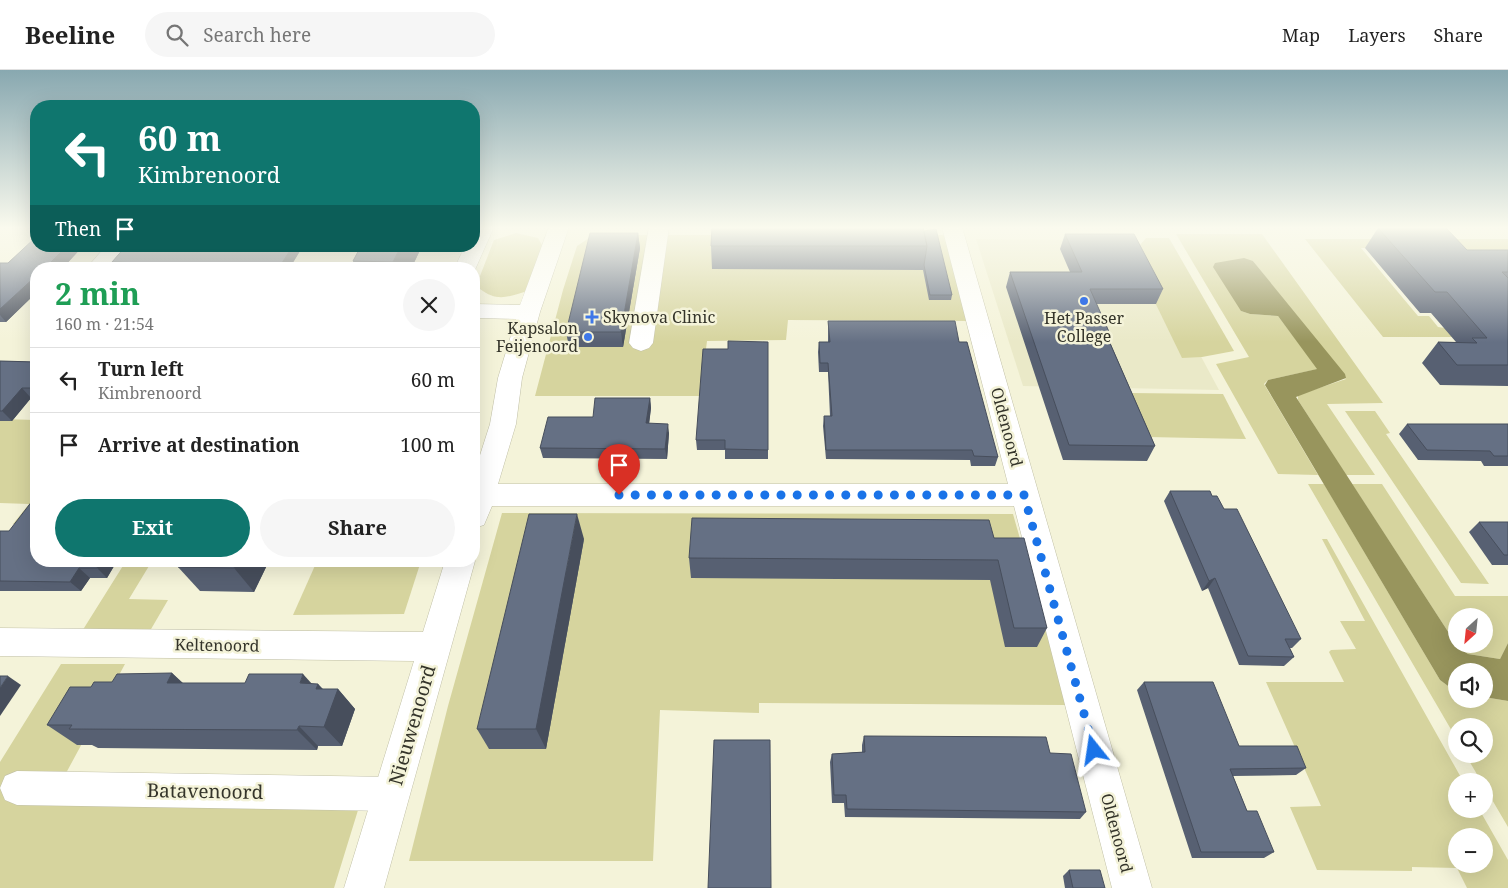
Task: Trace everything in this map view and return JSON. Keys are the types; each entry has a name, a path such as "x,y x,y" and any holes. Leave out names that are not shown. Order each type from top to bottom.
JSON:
{"street":[{"path":"480,497 503,424 510,378 546,265"},
{"path":"641,343 653,265"},
{"name":"Oldenoord","path":"962,265 1132,888"},
{"path":"480,311 530,312"},
{"path":"480,506 1024,495"},
{"name":"Nieuwenoord","path":"364,888 458,567"},
{"name":"Keltenoord","path":"0,642 434,647"},
{"name":"Batavenoord","path":"17,788 392,794"}],"shaded area":[{"path":"484,265 535,265 527,291 503,297 492,296 480,289 480,276"},
{"path":"571,265 957,265 974,321 788,320 786,340 707,341 700,396 535,396"},
{"name":"Het Passer College","path":"984,265 1152,265 1219,390 1023,386"},
{"path":"1143,265 1185,265 1234,351 1202,357 1182,358 1148,288"},
{"path":"1195,265 1252,265 1241,311 1250,314 1278,316 1318,369 1268,380 1264,384 1318,475 1278,474 1216,364 1249,357"},
{"path":"1214,265 1256,265 1345,374 1346,378 1296,397 1448,632 1448,653 1467,653 1500,659 1508,643 1508,701 1493,698 1493,663 1448,663 1448,686 1440,680 1265,385 1268,380 1317,369 1278,316 1250,314 1241,311 1213,267"},
{"path":"1256,265 1284,265 1383,403 1327,404 1375,475 1346,475 1298,400 1298,395 1346,379"},
{"path":"1326,265 1375,265 1418,316 1429,316 1438,327 1508,337 1383,337"},
{"path":"1489,265 1508,265 1508,270"},
{"path":"1129,393 1223,394 1246,439 1148,437"},
{"path":"1345,411 1375,411 1390,433 1386,434 1489,584 1461,583"},
{"path":"0,419 30,420 30,525 13,524 29,504 0,503"},
{"path":"1308,484 1324,484 1440,680 1448,686 1448,708 1493,708 1493,698 1508,701 1508,827 1493,801 1493,773 1476,773 1470,763 1493,763 1493,718 1448,718 1448,724"},
{"path":"1352,484 1382,484 1455,596 1508,596 1508,643 1500,659 1467,653 1493,653 1493,608 1448,608 1448,632"},
{"path":"502,513 1013,514 1067,705 759,703 759,713 660,710 653,861 409,861 448,706"},
{"path":"1322,539 1327,539 1448,754 1448,763 1453,763 1459,773 1448,773 1448,818 1484,818 1490,828 1448,828 1448,868 1412,867 1412,871 1317,870 1290,807 1321,806 1266,682 1344,682 1329,652 1331,650 1356,649 1340,621 1365,621"},
{"path":"122,567 148,567 129,599 168,600 147,636 79,636"},
{"path":"314,567 419,567 404,614 293,615"},
{"path":"61,664 125,664 65,775 367,781 334,888 0,888 0,762"},
{"path":"1493,834 1508,860 1508,888 1467,888 1460,873 1493,873"}],"building":[{"path":"0,265 30,265 30,282 0,309"},
{"path":"582,265 632,265 621,332 566,332"},
{"path":"924,265 945,265 952,295 930,295"},
{"path":"1079,265 1150,265 1163,289 1090,289 1110,334 1106,334 1155,446 1069,445 1010,272 1082,272"},
{"path":"1411,265 1508,265 1508,272 1502,272 1508,278 1508,365 1457,365 1438,342 1477,343 1472,338 1487,338 1447,292 1435,292"},
{"path":"828,321 955,321 959,342 967,342 998,457 974,456 972,450 826,450 824,416 832,416 828,363 820,363 819,342 830,342"},
{"path":"728,341 768,342 768,450 725,449 725,440 696,440 703,349 728,349"},
{"path":"0,361 30,362 30,388 22,388 0,411"},
{"path":"595,398 650,398 646,423 668,424 665,449 540,448 548,417 593,417"},
{"path":"1407,424 1508,424 1508,456 1494,456 1490,451 1427,450"},
{"path":"1170,491 1210,491 1212,496 1217,496 1224,509 1237,509 1301,639 1285,639 1294,657 1248,656 1215,578 1209,581"},
{"path":"30,504 30,567 98,567 79,568 70,582 0,581 0,531 9,531"},
{"path":"529,514 577,514 536,729 477,729"},
{"path":"692,518 989,520 994,538 1024,538 1047,628 1014,628 998,560 689,558"},
{"path":"1479,522 1508,522 1508,555 1504,555"},
{"path":"178,567 235,567 234,568"},
{"path":"172,673 167,683 245,683 249,674 303,674 300,683 318,684 316,689 338,689 324,727 299,726 297,730 69,729 72,725 47,725 70,687 91,687 94,682 112,682 117,674"},
{"path":"0,676 8,676 0,688"},
{"path":"1144,682 1213,682 1239,746 1297,746 1306,768 1230,769 1247,811 1257,811 1274,852 1201,852"},
{"path":"864,736 1046,737 1050,753 1071,754 1086,812 847,809 846,795 834,795 832,754 865,752"},
{"path":"714,740 770,740 771,888 708,888"},
{"path":"1069,870 1100,870 1105,888 1073,888"}],"place":[{"name":"Het Passer College","path":"1084,301"},
{"name":"Skynova Clinic","path":"592,317"},
{"name":"Kapsalon Feijenoord","path":"588,337"}],"route":[{"path":"619,495 1024,495 1094,750"}]}
